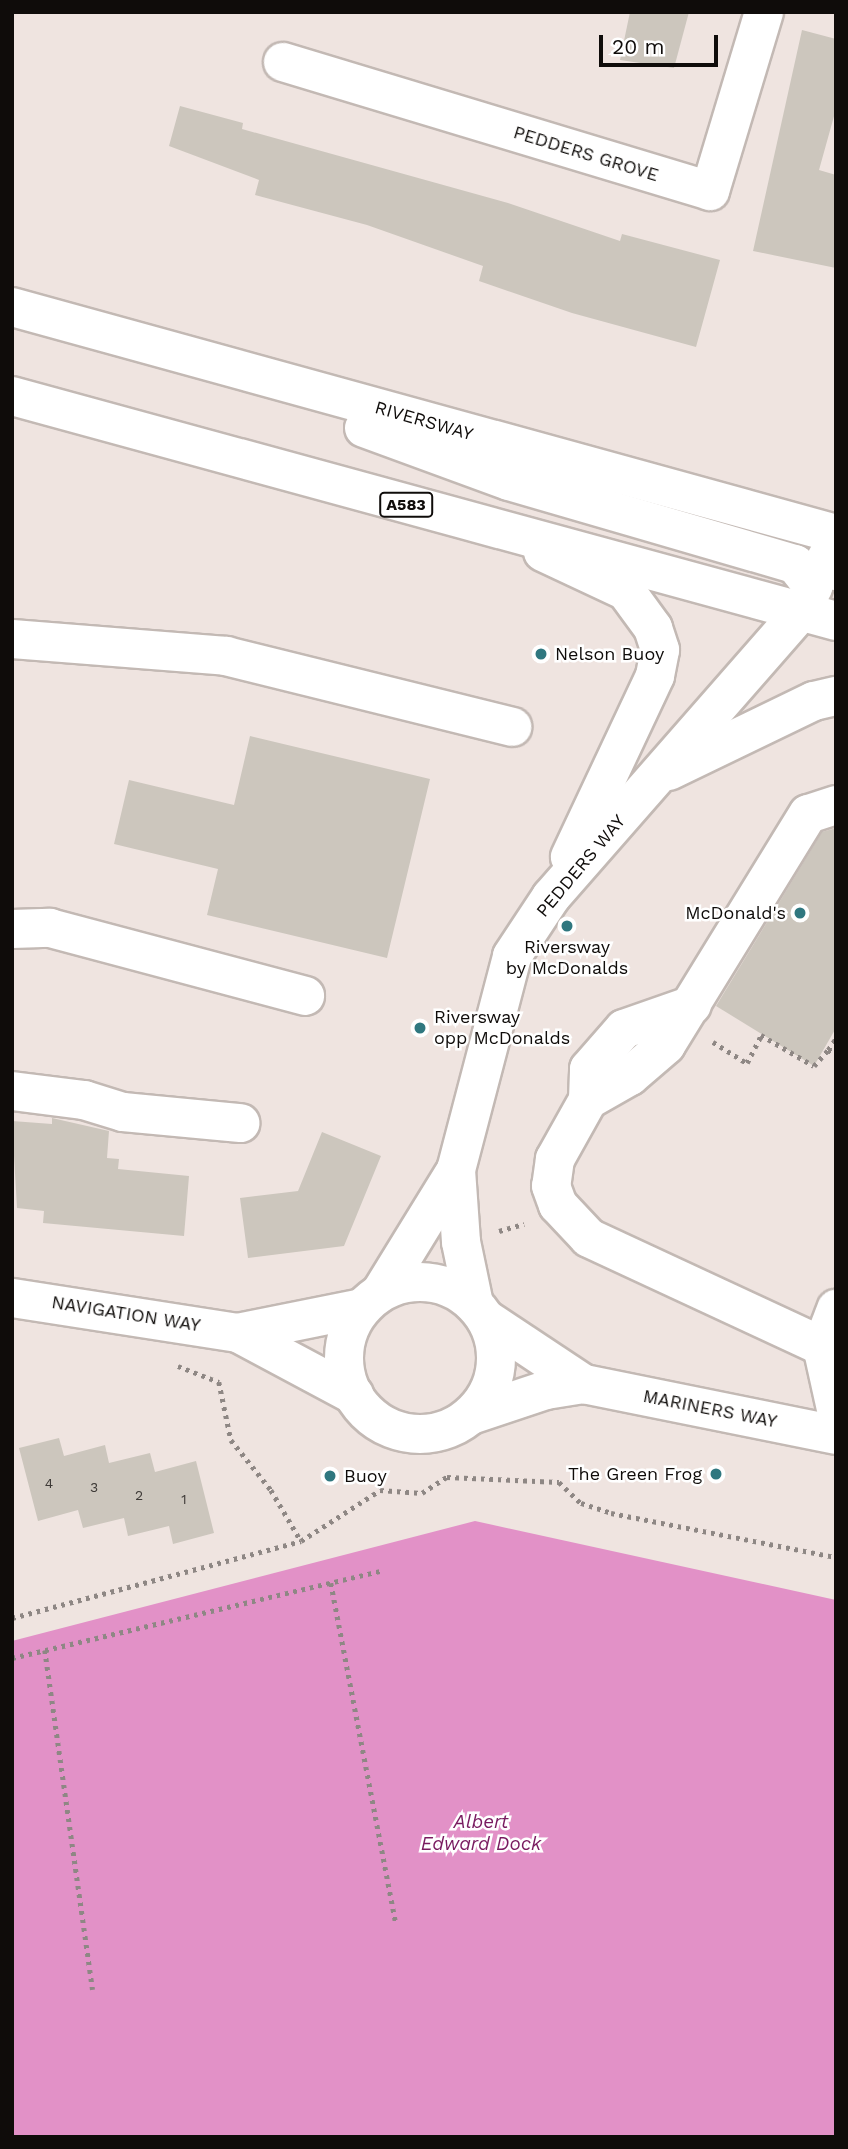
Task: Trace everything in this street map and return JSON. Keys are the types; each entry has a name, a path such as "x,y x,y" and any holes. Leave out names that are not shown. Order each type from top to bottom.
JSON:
{"main road":[{"name":"PEDDERS GROVE","path":"283,62 710,191 764,12"},
{"name":"RIVERSWAY","path":"12,307 286,383 826,574"},
{"path":"286,383 366,429 496,476 826,574"},
{"name":"A583","path":"12,396 492,528 826,574"},
{"path":"492,528 626,591 653,628 660,650 655,676 551,897"},
{"name":"PEDDERS WAY","path":"372,1300 456,1170 512,956 551,897 659,776 826,574"},
{"path":"12,639 226,656 512,727"},
{"path":"659,776 814,701 836,696"},
{"path":"822,1346 589,1238 558,1205 551,1186 555,1159 588,1100 630,1076 666,1045 808,814 836,805"},
{"path":"12,929 50,928 305,996"},
{"path":"12,1091 135,1113 240,1124"},
{"name":"PEDDERS WAY","path":"456,1170 461,1242 480,1312"},
{"path":"429,1282 454,1289 480,1312 495,1344 496,1370 487,1395 471,1415 452,1427 408,1433 377,1420 354,1395 344,1350 350,1328 372,1300 405,1283 429,1282"},
{"name":"NAVIGATION WAY","path":"12,1297 238,1333 354,1395"},
{"name":"NAVIGATION WAY","path":"238,1333 372,1300"},
{"path":"836,1309 822,1346 836,1409"},
{"name":"MARINERS WAY","path":"480,1312 584,1384"},
{"name":"MARINERS WAY","path":"471,1415 546,1390 584,1384 836,1435"}],"path":[{"path":"711,1041 747,1063 761,1035 814,1066 836,1038"},
{"path":"828,1050 836,1055"},
{"path":"170,1364 219,1382 231,1440 271,1490 301,1541"},
{"path":"12,1618 301,1541 380,1490 422,1493 447,1477 559,1482 581,1503 611,1513 836,1557"},
{"path":"12,1658 383,1570"},
{"path":"331,1583 396,1924"},
{"path":"45,1650 93,1990"}],"water":[{"name":"Albert Edward Dock","path":"475,1521 836,1600 836,2137 12,2137 12,1641"}],"building":[{"path":"630,12 689,12 674,68 620,60"},
{"path":"802,30 836,39 836,109 819,170 836,175 836,268 753,251"},
{"path":"180,106 243,123 242,129 508,203 620,241 622,234 720,260 696,347 572,313 479,281 483,266 367,225 255,195 259,180 169,146"},
{"path":"250,736 430,779 387,958 207,915 218,869 114,844 129,780 234,805"},
{"name":"McDonald's","path":"836,828 836,1028 814,1066 716,1006 822,832"},
{"path":"52,1118 109,1131 107,1158 119,1159 118,1169 189,1176 184,1236 43,1223 44,1211 17,1208 12,1121 52,1124"},
{"path":"322,1132 381,1156 344,1246 248,1258 240,1198 298,1191"},
{"path":"59,1438 64,1456 105,1445 109,1463 150,1453 155,1472 196,1461 214,1533 173,1544 169,1526 128,1536 124,1518 83,1528 78,1510 38,1521 19,1448"}],"place":[{"name":"Nelson Buoy","path":"541,654"},
{"name":"McDonald's","path":"800,913"},
{"name":"Riversway by McDonalds","path":"567,926"},
{"name":"Riversway opp McDonalds","path":"420,1028"},
{"name":"The Green Frog","path":"716,1474"},
{"name":"Buoy","path":"330,1476"}]}
